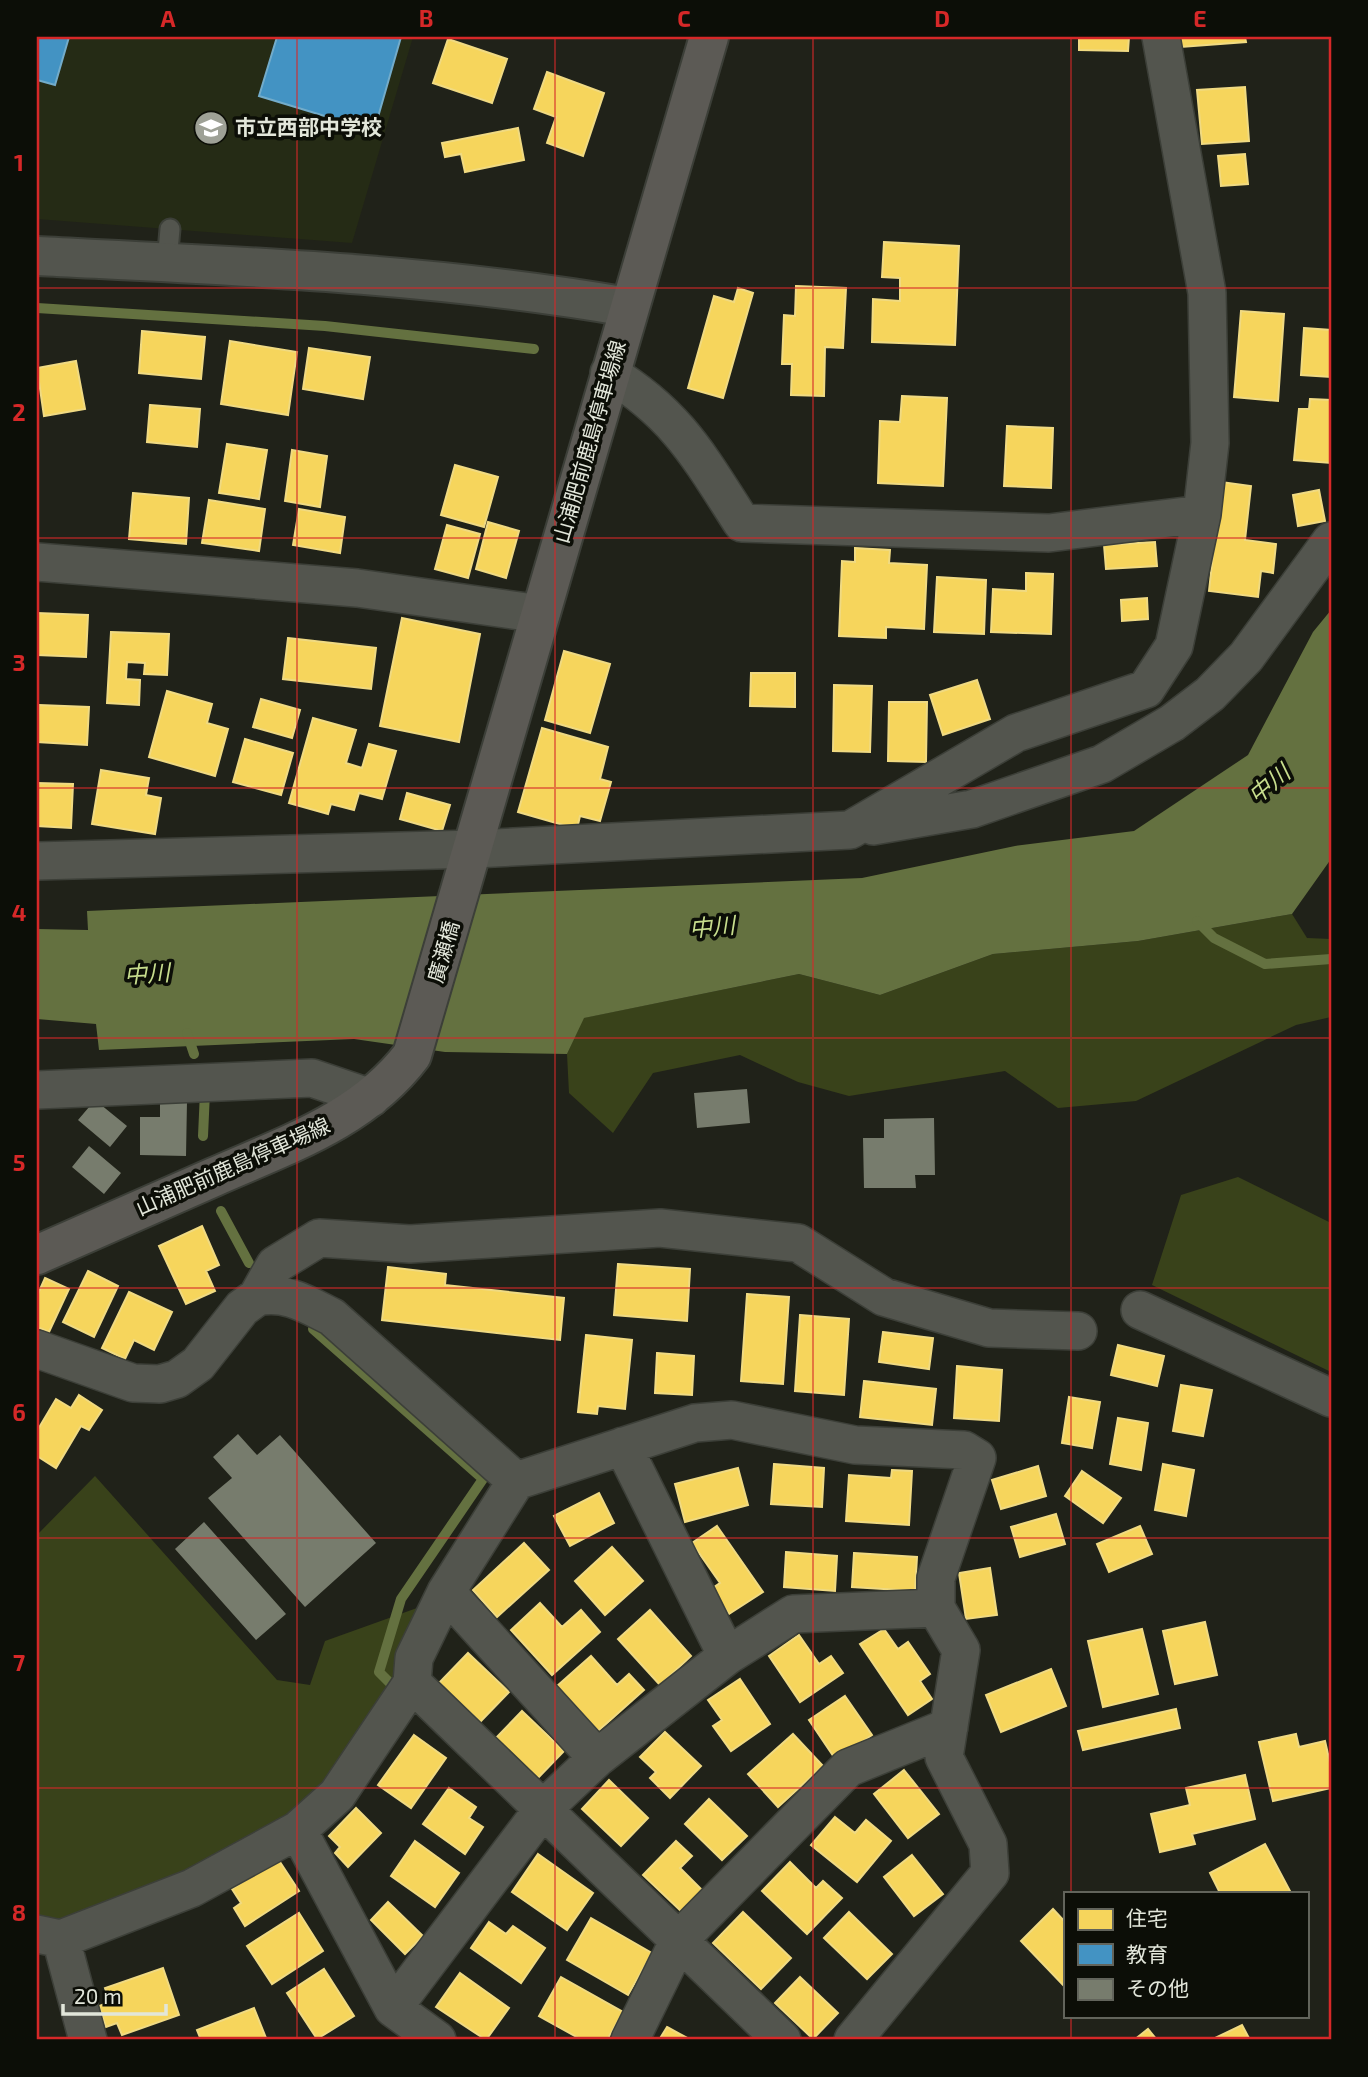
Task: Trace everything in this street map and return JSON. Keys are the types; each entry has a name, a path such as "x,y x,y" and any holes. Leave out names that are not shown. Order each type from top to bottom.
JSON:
{"main road":[{"name":"山浦肥前鹿島停車場線","path":"474,849 628,307 709,37"},
{"name":"廣瀬橋","path":"412,1055 474,849"},
{"name":"山浦肥前鹿島停車場線","path":"37,1255 326,1128 394,1079 412,1055"}],"street":[{"path":"850,830 1016,733 1146,689 1174,646 1202,514 1210,443 1207,293 1161,37"},
{"path":"37,256 169,246 358,272 522,289 628,307"},
{"path":"609,373 644,394 684,433 743,523 1049,533 1202,514"},
{"path":"37,861 474,849 850,830 972,809 1102,764 1172,723 1210,694 1246,657 1331,541"},
{"path":"37,562 357,588 541,614"},
{"path":"1146,689 1172,723"},
{"path":"37,1090 312,1078 371,1098"},
{"path":"257,1297 275,1265 319,1238 410,1244 660,1228 798,1242 884,1297 989,1328 1078,1331"},
{"path":"37,1349 133,1383 160,1384 177,1379 198,1364 242,1308 257,1297 275,1293 297,1299 332,1317 516,1480"},
{"path":"1140,1310 1331,1398"},
{"path":"88,2040 49,1936 192,1888 298,1830 337,1795 412,1683 414,1658 446,1592 516,1480 695,1423 732,1420 855,1445 964,1450 977,1458 936,1578 936,1608 961,1650 944,1758 988,1844 990,1873 853,2040"},
{"path":"624,1446 727,1656"},
{"path":"446,1592 597,1758"},
{"path":"393,2008 543,1809 597,1758 727,1656 793,1614 936,1608"},
{"path":"412,1683 782,2040"},
{"path":"630,2040 679,1940 848,1768 948,1727"},
{"path":"298,1830 393,2008 437,2040"}],"shaded area":[{"name":"市立西部中学校","path":"37,37 413,37 352,243 37,219"},
{"path":"1292,914 1307,938 1331,939 1331,1017 1296,1025 1136,1101 1058,1108 1005,1071 849,1096 798,1082 740,1055 653,1073 613,1133 569,1093 567,1054 583,1018 799,974 880,995 993,954 1138,941"},
{"path":"1238,1177 1331,1223 1331,1372 1152,1285 1181,1195"},
{"path":"95,1476 277,1680 310,1685 325,1641 417,1608 396,1672 328,1783 292,1822 191,1878 61,1927 37,1921 37,1535"}],"water":[{"name":"中川","path":"1331,610 1331,859 1292,914 1138,941 993,954 880,995 799,974 584,1018 567,1054 445,1052 354,1039 99,1050 96,1024 37,1019 37,929 88,930 87,911 862,878 1015,846 1134,831 1248,755 1313,632"}],"building: 住宅":[{"path":"1079,37 1129,37 1128,51 1079,50"},
{"path":"1180,37 1245,37 1246,42 1181,47"},
{"path":"448,39 507,59 492,103 433,83"},
{"path":"547,72 604,93 583,156 547,143 556,117 534,109"},
{"path":"1245,87 1249,141 1202,144 1197,90"},
{"path":"518,128 524,160 465,172 461,154 445,157 442,143"},
{"path":"1245,154 1248,184 1221,186 1218,156"},
{"path":"884,242 959,246 955,345 872,342 873,299 900,301 900,278 882,277"},
{"path":"796,286 846,288 843,348 825,347 824,396 791,395 792,364 782,364 784,315 795,316"},
{"path":"738,288 753,293 723,398 688,388 714,296 734,302"},
{"path":"1241,311 1284,314 1278,401 1234,397"},
{"path":"1304,328 1331,330 1331,377 1301,375"},
{"path":"142,331 205,337 201,379 139,373"},
{"path":"230,341 297,352 288,415 221,404"},
{"path":"309,348 370,357 363,399 303,389"},
{"path":"76,361 85,409 44,416 37,368"},
{"path":"902,396 947,398 943,486 878,483 880,421 900,422"},
{"path":"1310,399 1331,400 1331,463 1294,460 1299,409 1309,409"},
{"path":"150,405 200,409 197,447 147,442"},
{"path":"1007,426 1053,428 1051,488 1004,486"},
{"path":"227,444 267,450 259,499 219,493"},
{"path":"292,450 327,456 320,507 285,501"},
{"path":"455,465 498,477 484,527 441,515"},
{"path":"1221,482 1251,486 1245,540 1276,544 1273,573 1261,571 1258,597 1209,591"},
{"path":"1319,490 1325,521 1298,526 1293,495"},
{"path":"133,493 189,498 186,544 129,539"},
{"path":"209,500 265,509 259,551 202,543"},
{"path":"299,509 345,517 340,553 293,545"},
{"path":"488,522 519,531 506,578 476,569"},
{"path":"447,525 480,534 468,578 435,569"},
{"path":"1155,542 1157,566 1106,569 1104,545"},
{"path":"855,548 890,550 889,563 927,565 924,629 886,627 886,638 839,636 842,561 855,562"},
{"path":"1026,573 1053,574 1051,634 991,632 993,589 1026,591"},
{"path":"937,577 986,580 984,634 934,632"},
{"path":"1147,598 1148,619 1122,621 1121,600"},
{"path":"37,613 88,615 86,657 37,655"},
{"path":"402,618 480,634 459,742 380,726"},
{"path":"111,632 169,634 167,675 144,674 145,663 127,662 126,679 140,680 139,705 107,703"},
{"path":"288,638 376,648 371,689 283,679"},
{"path":"564,651 610,664 590,733 545,720"},
{"path":"751,673 795,673 795,707 750,706"},
{"path":"977,680 990,719 943,735 930,695"},
{"path":"834,685 872,686 870,752 833,751"},
{"path":"167,691 212,704 207,723 228,729 215,776 149,757"},
{"path":"261,699 300,710 292,738 253,727"},
{"path":"889,702 927,702 926,762 888,761"},
{"path":"39,705 89,707 87,745 37,742"},
{"path":"313,718 356,730 346,763 362,768 369,744 396,751 382,799 359,793 354,810 331,804 328,814 289,803"},
{"path":"542,728 608,747 600,779 611,782 600,821 580,816 577,829 518,812"},
{"path":"245,739 293,753 281,795 233,782"},
{"path":"101,770 149,778 146,795 161,798 155,834 92,824"},
{"path":"37,783 73,784 71,828 37,826"},
{"path":"407,793 450,805 442,831 400,819"},
{"path":"202,1226 219,1265 206,1271 215,1291 186,1304 159,1246"},
{"path":"618,1264 690,1269 687,1321 614,1315"},
{"path":"388,1267 446,1274 445,1285 564,1298 560,1340 382,1320"},
{"path":"88,1271 118,1286 94,1337 63,1322"},
{"path":"45,1278 69,1289 49,1332 37,1327 37,1296"},
{"path":"129,1292 172,1312 154,1350 134,1340 125,1359 102,1348"},
{"path":"747,1294 789,1297 783,1384 741,1381"},
{"path":"800,1315 849,1319 844,1395 795,1391"},
{"path":"883,1332 933,1338 929,1369 879,1362"},
{"path":"586,1335 632,1340 625,1409 598,1406 597,1414 578,1412"},
{"path":"1118,1345 1164,1356 1157,1386 1111,1375"},
{"path":"657,1353 694,1356 692,1395 655,1393"},
{"path":"957,1366 1002,1370 999,1421 954,1418"},
{"path":"864,1381 936,1389 932,1425 860,1417"},
{"path":"1181,1385 1212,1390 1203,1436 1173,1431"},
{"path":"79,1395 102,1410 89,1430 81,1426 56,1468 37,1456 37,1431 56,1399 71,1408"},
{"path":"1069,1397 1100,1402 1092,1448 1062,1443"},
{"path":"1118,1418 1148,1423 1141,1470 1110,1464"},
{"path":"774,1464 824,1468 822,1507 771,1504"},
{"path":"1163,1464 1194,1470 1186,1516 1155,1510"},
{"path":"1038,1466 1046,1496 1001,1509 992,1480"},
{"path":"738,1468 748,1505 685,1522 675,1484"},
{"path":"892,1470 912,1471 909,1525 846,1521 849,1475 891,1478"},
{"path":"1082,1471 1121,1498 1103,1523 1065,1496"},
{"path":"599,1493 614,1523 570,1546 554,1516"},
{"path":"1056,1514 1065,1544 1020,1557 1011,1527"},
{"path":"717,1526 763,1592 729,1614 711,1589 720,1583 692,1543"},
{"path":"1140,1526 1152,1554 1109,1572 1097,1544"},
{"path":"524,1543 549,1570 497,1617 473,1590"},
{"path":"612,1547 643,1581 605,1615 575,1581"},
{"path":"786,1552 837,1556 835,1591 784,1587"},
{"path":"854,1553 917,1557 915,1591 852,1587"},
{"path":"990,1568 997,1615 966,1619 959,1573"},
{"path":"540,1603 562,1627 581,1610 600,1632 552,1675 511,1630"},
{"path":"650,1610 691,1656 660,1685 618,1639"},
{"path":"1205,1622 1217,1675 1175,1684 1163,1631"},
{"path":"884,1629 898,1649 908,1642 930,1674 920,1681 932,1699 908,1715 860,1644"},
{"path":"1142,1629 1158,1694 1103,1707 1088,1641"},
{"path":"799,1635 819,1664 831,1656 843,1673 800,1702 769,1656"},
{"path":"468,1653 509,1692 480,1722 439,1683"},
{"path":"591,1656 617,1685 629,1674 644,1690 598,1731 557,1686"},
{"path":"1051,1669 1066,1706 1001,1732 986,1695"},
{"path":"740,1679 770,1724 731,1751 713,1726 722,1720 708,1700"},
{"path":"845,1696 872,1735 836,1760 809,1720"},
{"path":"1176,1709 1180,1728 1083,1750 1078,1731"},
{"path":"522,1711 564,1751 537,1779 495,1739"},
{"path":"665,1732 701,1766 670,1798 650,1778 656,1772 640,1757"},
{"path":"793,1734 823,1766 778,1807 748,1774"},
{"path":"1296,1734 1299,1747 1325,1741 1331,1767 1331,1788 1273,1801 1259,1742"},
{"path":"414,1735 446,1758 411,1808 378,1785"},
{"path":"904,1770 939,1814 908,1838 874,1794"},
{"path":"1245,1775 1255,1819 1192,1834 1195,1844 1160,1852 1151,1814 1190,1805 1186,1788"},
{"path":"609,1780 648,1818 621,1846 582,1809"},
{"path":"449,1788 476,1807 469,1818 483,1827 465,1854 423,1824"},
{"path":"709,1799 747,1836 722,1860 685,1824"},
{"path":"356,1808 381,1833 348,1867 335,1853 340,1847 329,1836"},
{"path":"835,1817 855,1833 866,1820 891,1841 857,1882 811,1845"},
{"path":"415,1841 459,1873 435,1907 391,1876"},
{"path":"676,1841 692,1856 680,1868 703,1891 682,1912 643,1875"},
{"path":"1265,1844 1290,1892 1220,1892 1210,1873"},
{"path":"538,1854 593,1893 567,1930 512,1892"},
{"path":"912,1855 943,1894 914,1916 884,1877"},
{"path":"278,1859 299,1891 245,1926 234,1908 241,1903 232,1889"},
{"path":"790,1862 816,1888 823,1881 842,1898 807,1934 762,1891"},
{"path":"388,1902 423,1936 405,1954 371,1920"},
{"path":"1053,1909 1064,1921 1064,1986 1021,1941"},
{"path":"743,1912 791,1958 761,1989 713,1943"},
{"path":"849,1912 892,1954 867,1979 824,1938"},
{"path":"299,1913 323,1951 272,1984 247,1946"},
{"path":"591,1918 652,1953 628,1995 567,1960"},
{"path":"489,1922 506,1934 513,1926 545,1948 521,1983 471,1948"},
{"path":"163,1968 179,2015 122,2035 117,2023 106,2027 99,2006 110,2002 105,1988"},
{"path":"324,1969 354,2016 317,2039 287,1993"},
{"path":"460,1973 509,2008 486,2040 436,2007"},
{"path":"561,1977 623,2012 607,2040 582,2040 539,2016"},
{"path":"800,1977 838,2013 813,2039 775,2003"},
{"path":"254,2008 266,2038 201,2040 197,2030"},
{"path":"1242,2025 1250,2040 1211,2040"},
{"path":"667,2027 691,2040 659,2040"},
{"path":"1148,2029 1157,2040 1134,2040"}],"building: 教育":[{"path":"37,37 69,37 55,85 37,80"},
{"path":"277,37 401,37 374,131 259,96"}],"building: その他":[{"path":"747,1089 750,1123 697,1128 694,1093"},
{"path":"95,1100 127,1126 110,1147 78,1120"},
{"path":"160,1101 187,1101 186,1156 140,1155 140,1117 160,1117"},
{"path":"934,1118 935,1175 915,1175 916,1188 864,1188 863,1138 884,1138 884,1119"},
{"path":"89,1146 121,1173 104,1194 72,1167"},
{"path":"238,1434 257,1455 280,1435 376,1543 305,1607 208,1498 232,1478 213,1457"},
{"path":"204,1522 286,1614 256,1640 175,1549"}],"waterway":[{"path":"37,308 325,326 534,349"},
{"path":"1197,921 1214,938 1265,964 1331,959"},
{"path":"187,1033 194,1054"},
{"path":"203,1136 205,1092"},
{"path":"221,1211 249,1263"},
{"path":"313,1329 483,1479 401,1599 379,1672 391,1684"}],"place":[{"name":"市立西部中学校","path":"211,128"}]}
